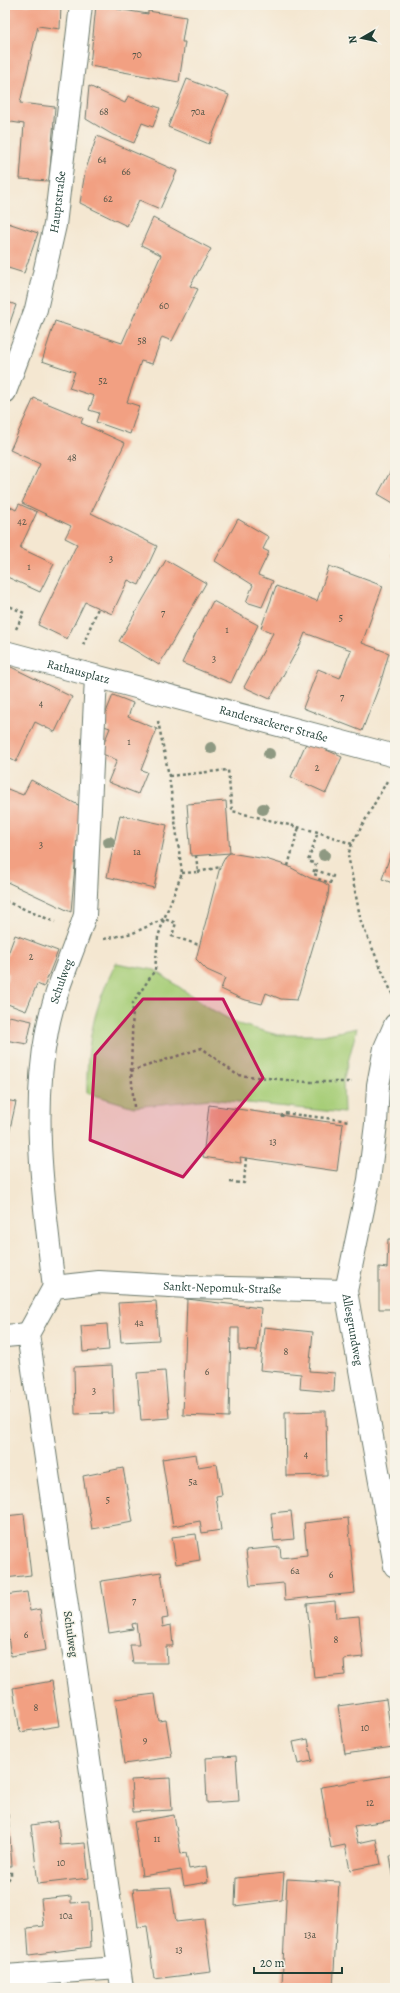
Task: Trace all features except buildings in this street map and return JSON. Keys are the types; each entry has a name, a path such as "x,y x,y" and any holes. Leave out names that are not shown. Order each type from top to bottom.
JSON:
{"street":[{"name":"Hauptstraße","path":"5,392 36,309 55,225 80,5"},
{"name":"Rathausplatz","path":"5,652 152,693"},
{"name":"Schulweg","path":"54,1287 41,1156 42,1064 47,1030 57,992 76,946 85,915 96,677"},
{"name":"Randersackerer Straße","path":"152,693 395,756"},
{"name":"Allesgrundweg","path":"395,1025 386,1048 378,1085 376,1124 370,1180 346,1290 395,1566"},
{"name":"Sankt-Nepomuk-Straße","path":"54,1287 99,1282 188,1287 346,1290"},
{"path":"5,1336 28,1334 54,1287"},
{"name":"Schulweg","path":"28,1334 120,1978"},
{"path":"5,1976 120,1978"}],"path":[{"path":"5,604 24,612 5,652"},
{"path":"73,670 98,608"},
{"path":"134,1107 131,1071 134,1003 155,970 158,937 182,873 169,776 157,718"},
{"path":"169,776 228,770 232,811 318,832 352,844"},
{"path":"388,780 352,844 348,855 361,922 395,1001"},
{"path":"288,866 299,827"},
{"path":"314,870 333,876 330,883 316,878 313,874 314,870 316,864 308,861 318,832"},
{"path":"196,856 198,872"},
{"path":"182,873 198,872 220,867"},
{"path":"316,878 319,871"},
{"path":"5,901 56,922"},
{"path":"76,946 133,933 164,919 176,923 172,936 199,944"},
{"path":"131,1071 202,1048 237,1075 307,1082 344,1081 378,1085"},
{"path":"282,1116 283,1113 376,1124"},
{"path":"230,1182 244,1183 246,1158"},
{"path":"5,1885 11,1875 11,1869"}],"highlighted area":[{"path":"143,999 223,999 263,1078 183,1177 90,1140 95,1055"}],"green space":[{"path":"116,963 155,970 209,1008 238,1024 278,1035 323,1035 357,1028 343,1081 344,1113 210,1099 134,1107 87,1093 88,1058 93,1026 102,995"}]}
